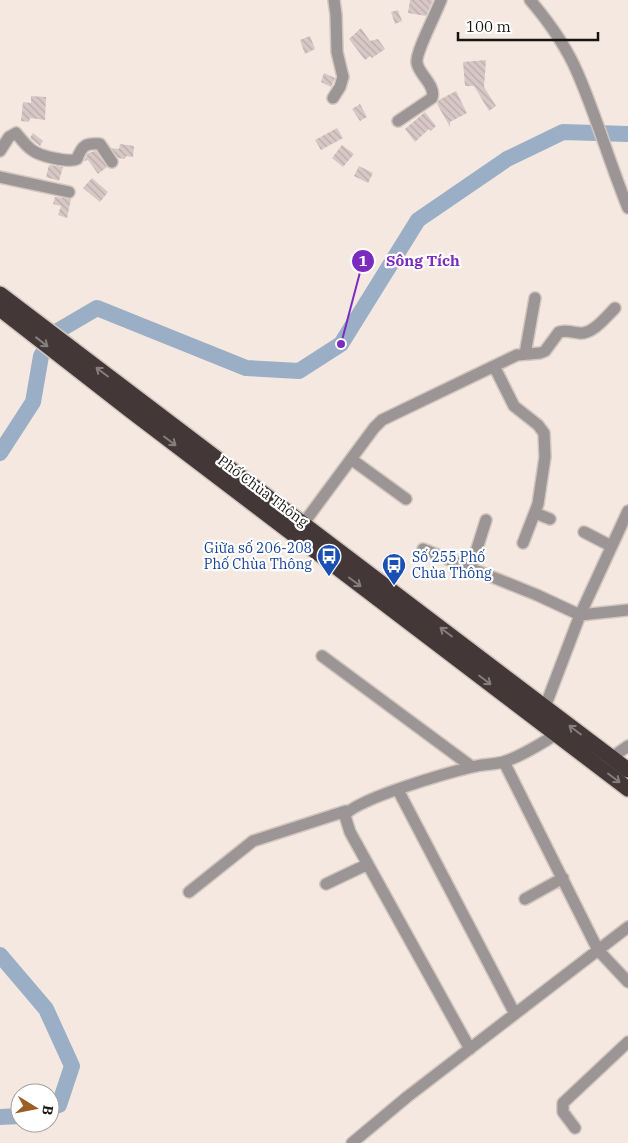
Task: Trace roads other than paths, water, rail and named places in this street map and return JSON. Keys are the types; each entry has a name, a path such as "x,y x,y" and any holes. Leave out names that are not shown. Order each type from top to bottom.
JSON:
{"highway":[{"name":"Phố Chùa Thông","path":"4,304 628,789"},
{"name":"Phố Chùa Thông","path":"136,406 303,524 628,770"}],"street":[{"path":"398,121 432,98 432,89 416,61 440,0"},
{"path":"530,0 540,11 574,65 628,208"},
{"path":"333,98 340,87 343,77 337,52 334,1"},
{"path":"0,151 9,137 16,133 32,150 40,154 66,160 74,161 77,159 80,149 90,144 100,144 112,162"},
{"path":"0,177 68,192"},
{"path":"525,354 535,298"},
{"path":"303,524 374,428 382,420 517,355 540,353 545,350 559,332 567,330 581,334 589,332 615,308"},
{"path":"494,366 514,406 538,425 544,433 545,456 541,488 535,513 523,543"},
{"path":"351,459 406,499"},
{"path":"545,707 580,614 628,511"},
{"path":"535,513 550,519"},
{"path":"471,568 486,520"},
{"path":"584,532 611,546"},
{"path":"423,549 537,594 580,614 628,610"},
{"path":"322,656 472,767"},
{"path":"189,892 253,841 346,811 374,797 472,767 504,762 557,734"},
{"path":"611,758 628,746"},
{"path":"504,762 598,950 628,982"},
{"path":"398,790 515,1014"},
{"path":"346,811 345,819 350,832 470,1048"},
{"path":"326,884 368,864"},
{"path":"525,899 563,878"},
{"path":"352,1143 470,1048 628,927"},
{"path":"575,1128 563,1112 563,1103 628,1042"}],"waterway":[{"path":"0,453 33,402 41,356 56,332 97,308 246,368 299,371 341,344 418,220 507,159 563,132 628,134"},
{"path":"0,955 46,1009 72,1066 60,1102"},
{"path":"0,1117 10,1116"}],"place":[{"name":"Sông Tích","path":"341,344"},
{"name":"Giữa số 206-208 Phố Chùa Thông","path":"329,577"},
{"name":"Số 255 Phố Chùa Thông","path":"394,586"}]}
